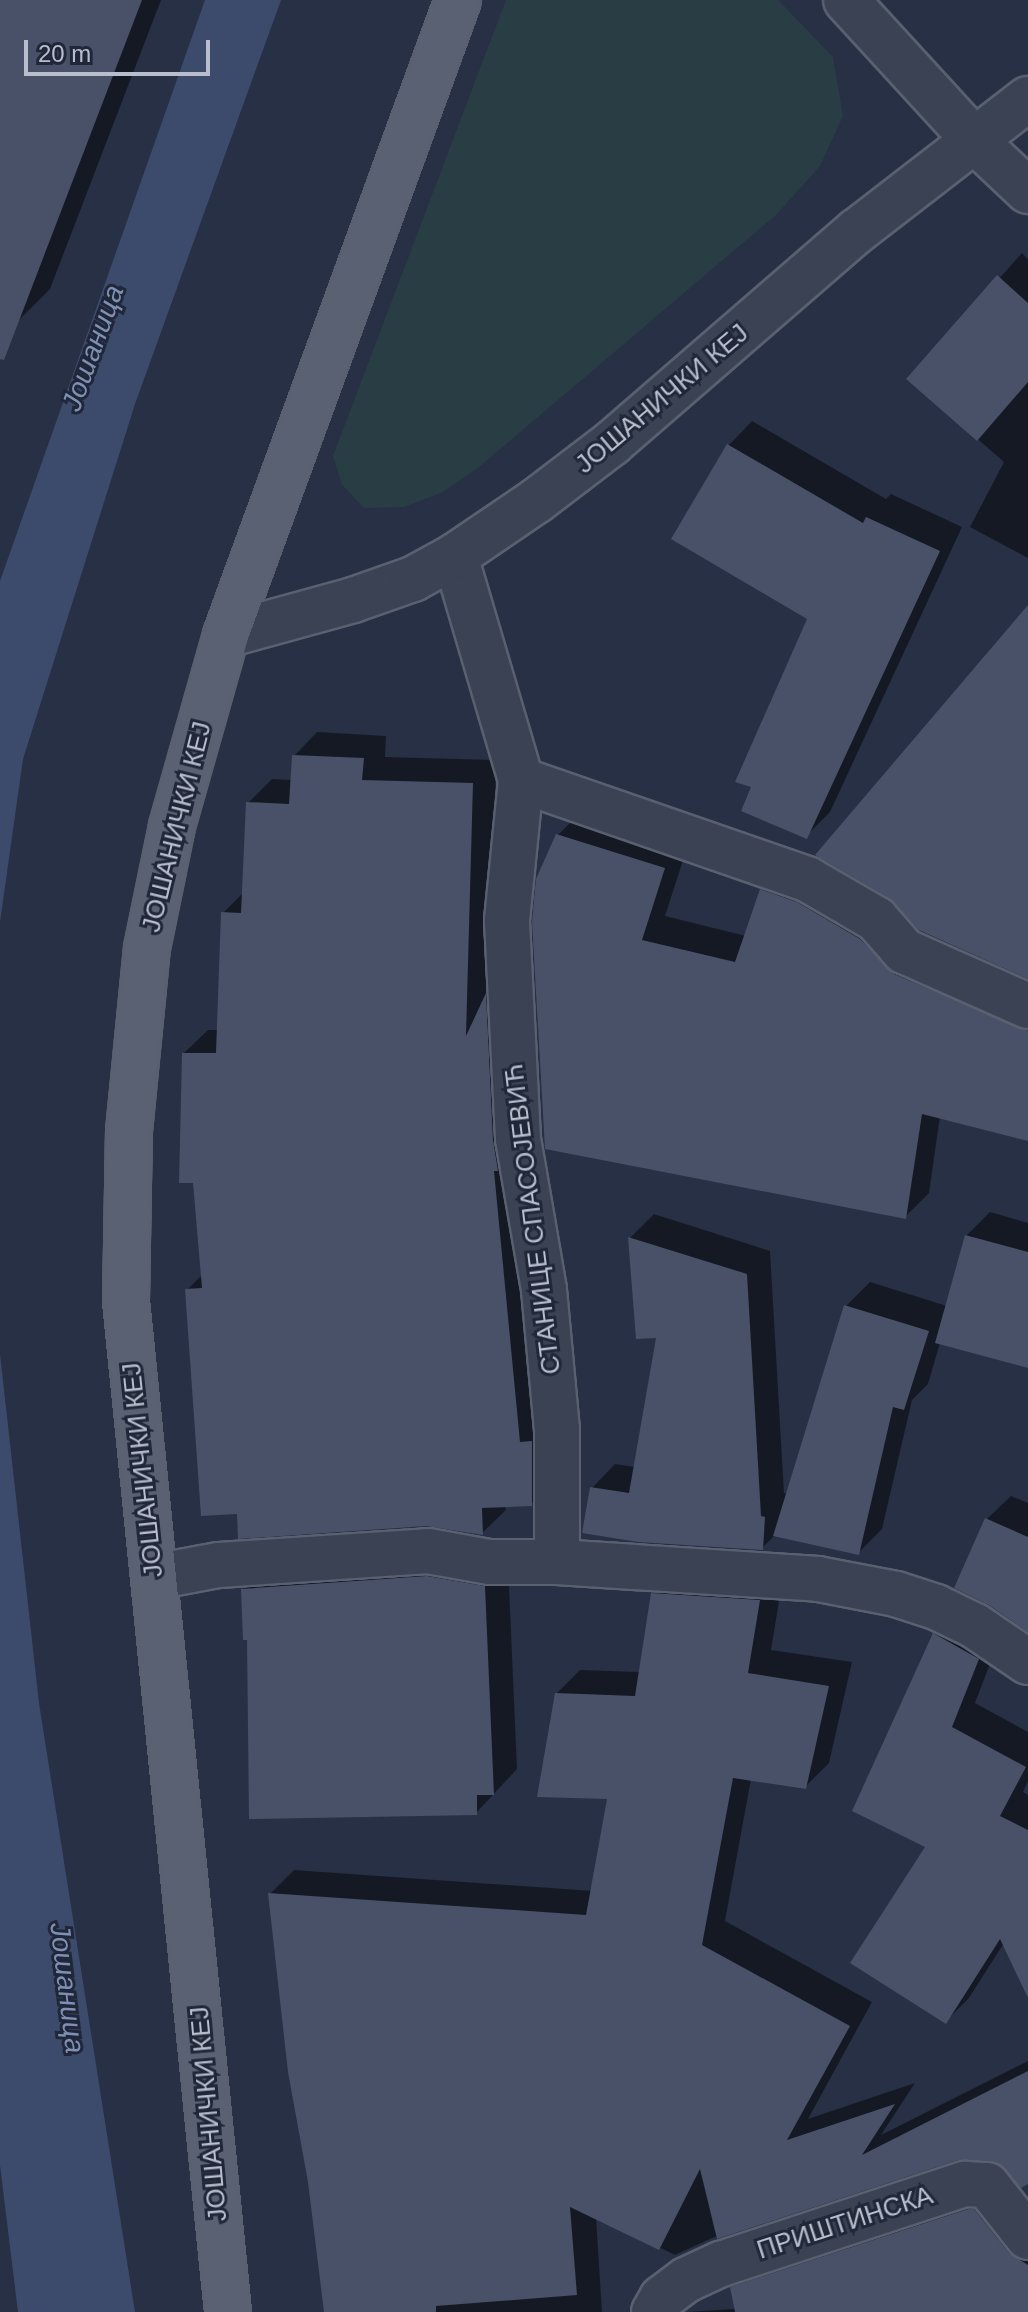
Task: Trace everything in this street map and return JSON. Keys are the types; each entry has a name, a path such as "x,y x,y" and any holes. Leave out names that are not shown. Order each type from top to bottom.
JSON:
{"main road":[{"name":"ЈОШАНИЧКИ КЕЈ","path":"228,2312 126,1301 129,1131 147,948 172,826 226,635 458,0"}],"street":[{"path":"846,0 975,141 1028,191"},
{"name":"ЈОШАНИЧКИ КЕЈ","path":"226,635 353,600 413,579 455,556 536,501 612,443 857,231 1028,99"},
{"name":"СТАНИЦЕ СПАСОЈЕВИЋ","path":"455,556 521,780 507,921 518,1139 544,1290 557,1429 557,1562"},
{"path":"521,780 807,879 876,919 904,951 1028,1006"},
{"path":"154,1577 219,1565 428,1551 490,1562 557,1562 818,1579 896,1594 975,1626 1028,1662"},
{"name":"ПРИШТИНСКА","path":"654,2312 662,2298 686,2280 721,2264 965,2184 987,2185 1028,2237"}],"green space":[{"path":"506,0 778,0 833,57 843,116 820,166 777,214 479,467 443,492 404,507 364,508 342,485 333,456"}],"water":[{"name":"Јошаница","path":"205,0 281,0 135,404 23,759 0,922 0,581"},
{"name":"Јошаница","path":"0,1354 39,1703 135,2312 18,2312 0,2165"}],"building":[{"path":"0,0 142,0 4,360 0,359"},
{"path":"997,275 1028,303 1028,382 977,441 906,379"},
{"path":"727,444 863,523 866,517 940,551 807,839 741,811 751,787 735,782 807,619 671,539"},
{"path":"1028,605 1028,979 919,930 889,898 815,855"},
{"path":"292,755 364,758 362,780 473,783 466,1036 486,993 493,1140 498,1171 494,1171 520,1442 532,1441 532,1506 482,1508 483,1535 426,1526 238,1539 237,1514 201,1516 185,1289 202,1288 193,1183 179,1183 182,1053 216,1053 221,912 241,913 246,802 289,804"},
{"path":"556,834 665,868 642,940 735,962 760,889 797,902 860,939 894,974 1028,1031 1028,1141 922,1114 906,1219 545,1149 532,922 536,879"},
{"path":"965,1235 1028,1252 1028,1368 935,1343"},
{"path":"628,1237 747,1274 761,1516 765,1517 763,1550 638,1542 582,1533 590,1487 629,1493 656,1338 636,1339"},
{"path":"844,1305 929,1331 904,1410 893,1407 859,1555 773,1536"},
{"path":"985,1518 1028,1537 1028,1632 989,1605 954,1588"},
{"path":"427,1576 485,1586 494,1795 477,1795 477,1815 249,1819 247,1640 243,1640 241,1589"},
{"path":"651,1593 760,1600 748,1673 829,1686 806,1789 733,1778 702,1945 850,2026 787,2140 895,2104 862,2155 1028,2071 1028,2184 1021,2188 998,2163 958,2160 717,2239 700,2169 659,2250 570,2207 577,2295 436,2306 436,2312 324,2312 308,2182 288,2072 268,1893 586,1915 607,1799 537,1797 555,1693 635,1696"},
{"path":"933,1633 979,1659 952,1727 1026,1767 1000,1816 1028,1830 1028,1998 1000,1939 946,2024 850,1963 925,1847 852,1811"},
{"path":"974,2209 1009,2253 1028,2265 1028,2312 735,2312 730,2287"}]}
